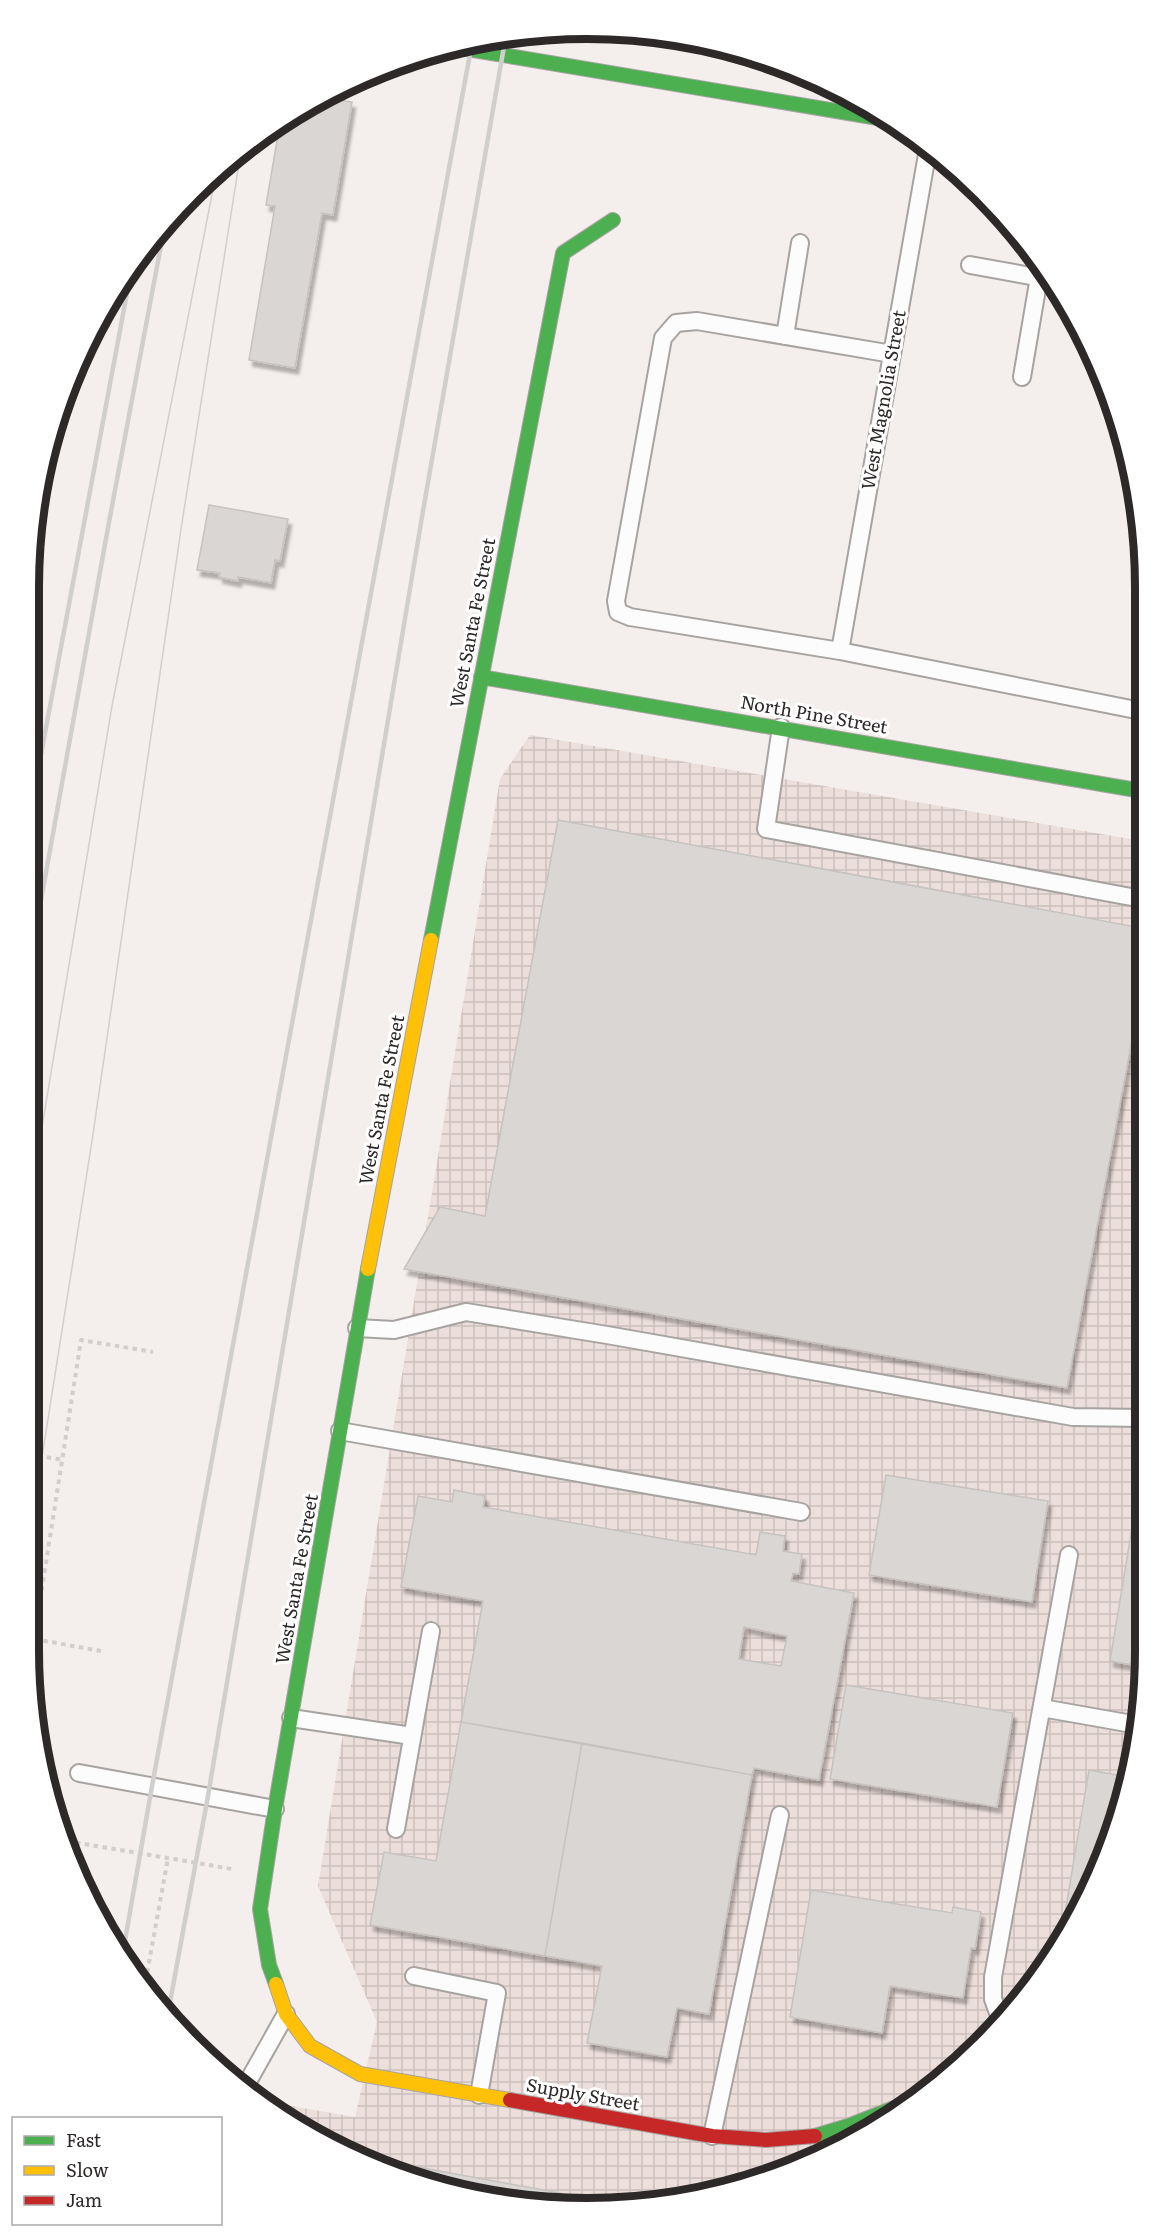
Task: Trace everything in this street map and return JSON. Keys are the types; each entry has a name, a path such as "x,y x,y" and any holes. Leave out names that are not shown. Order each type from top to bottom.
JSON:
{"street":[{"path":"477,51 868,116"},
{"name":"West Santa Fe Street","path":"286,2014 269,1965 260,1909 357,1328 563,253 613,220"},
{"name":"North Pine Street","path":"480,677 1135,790"},
{"name":"Supply Street","path":"286,2014 310,2046 360,2074 712,2136 749,2140 819,2135 880,2113"}],"lane":[{"name":"West Magnolia Street","path":"840,651 927,157"},
{"path":"785,336 800,243"},
{"path":"970,265 1039,278"},
{"path":"1022,376 1044,285"},
{"path":"892,354 697,321 676,323 663,338 616,602 618,612 630,617 840,651 1135,710"},
{"path":"781,727 766,829 1135,898"},
{"path":"357,1328 394,1330 466,1312 1073,1417 1135,1418"},
{"path":"340,1431 801,1512"},
{"path":"998,2012 993,1999 993,1977 1069,1556"},
{"path":"396,1829 430,1631"},
{"path":"1042,1708 1130,1724"},
{"path":"291,1718 412,1736"},
{"path":"79,1773 275,1809"},
{"path":"712,2136 780,1815"},
{"path":"414,1976 497,1993 479,2095"},
{"path":"248,2081 286,2014"}],"path":[{"path":"39,1608 81,1340 153,1352"},
{"path":"39,1456 63,1460"},
{"path":"39,1640 101,1652"},
{"path":"74,1842 265,1875"},
{"path":"147,1976 168,1858"}],"shaded area":[{"path":"530,735 1135,840 1134,1686 1124,1757 1106,1826 1093,1860 1062,1924 1022,1984 974,2037 921,2085 861,2125 797,2156 763,2169 694,2187 623,2197 551,2197 515,2193 445,2179 377,2156 313,2125 280,2104 355,2117 377,2022 318,1886 500,779"}],"building":[{"path":"338,100 352,102 333,215 322,213 295,368 249,360 275,206 266,205 278,134"},
{"path":"209,505 288,519 280,561 275,560 271,583 238,577 238,581 219,577 220,573 197,570"},
{"path":"558,820 1135,927 1135,1024 1067,1388 404,1269 440,1207 485,1216"},
{"path":"886,1475 1048,1501 1032,1602 869,1575"},
{"path":"454,1490 485,1496 483,1507 756,1555 760,1532 785,1536 783,1551 802,1554 799,1574 793,1573 791,1581 854,1593 819,1780 754,1768 752,1775 461,1722 483,1601 401,1587 418,1496 452,1502","holes":["744,1627 787,1636 781,1666 739,1659"]},
{"path":"1134,1516 1135,1665 1110,1661"},
{"path":"846,1685 1013,1713 997,1807 830,1779"},
{"path":"461,1722 582,1743 545,1956 370,1925 384,1852 436,1861"},
{"path":"582,1743 752,1775 709,2014 677,2008 667,2057 587,2043 602,1966 545,1956"},
{"path":"1089,1770 1120,1775 1106,1826 1093,1860 1064,1920"},
{"path":"811,1890 952,1913 953,1907 981,1912 975,1949 971,1948 963,1998 890,1986 882,2033 790,2017"},
{"path":"395,2163 587,2198 551,2197 480,2187 445,2179"}],"tram line":[{"path":"39,1476 92,1141 181,529 239,164"},
{"path":"39,1145 112,706 213,187"}],"railway":[{"path":"170,2005 208,1796 423,511 504,46"},
{"path":"124,1944 470,52"},
{"path":"39,911 162,242"},
{"path":"39,765 128,288"}],"traffic: fast":[{"path":"477,51 868,116"},
{"path":"431,940 563,253 613,220"},
{"path":"481,677 1135,790"},
{"path":"276,1984 269,1965 260,1909 275,1809 368,1269"},
{"path":"815,2136 878,2114"}],"traffic: slow":[{"path":"368,1269 431,940"},
{"path":"276,1984 286,2014 310,2046 360,2074 510,2100"}],"traffic: jam":[{"path":"510,2100 712,2136 766,2140 815,2136"}]}
